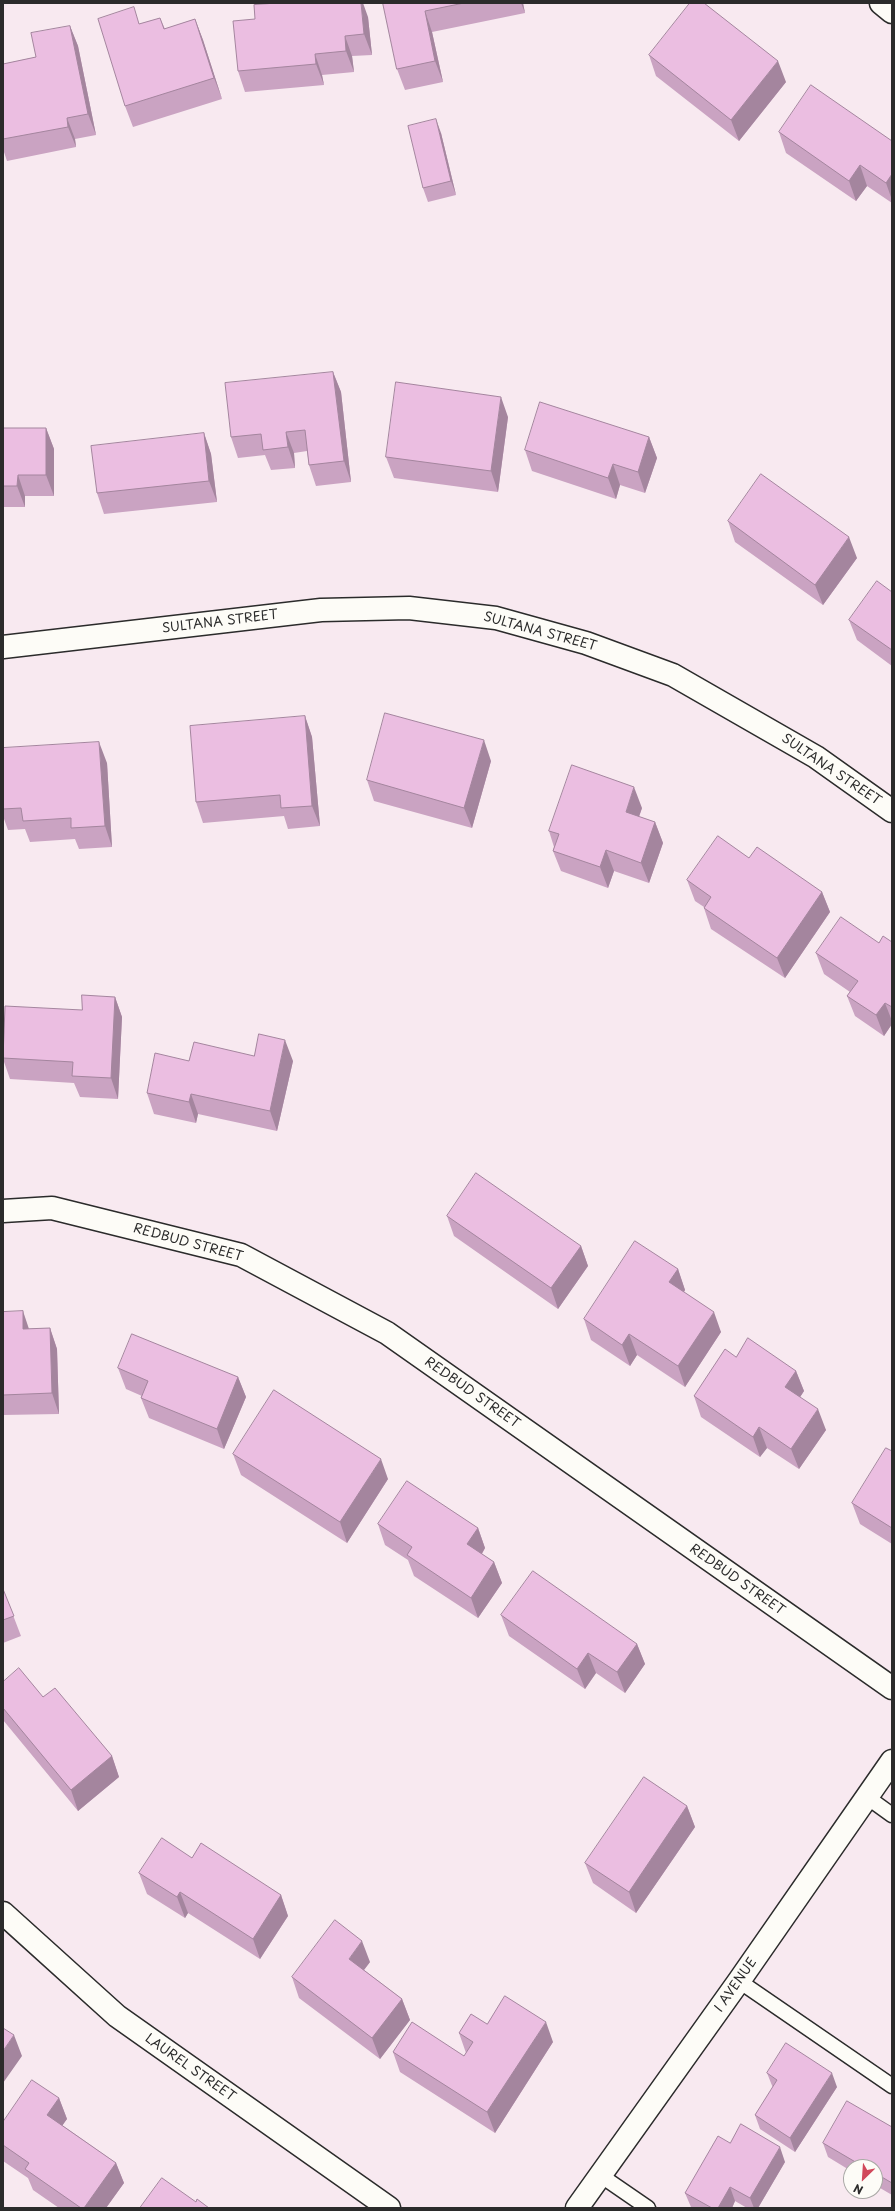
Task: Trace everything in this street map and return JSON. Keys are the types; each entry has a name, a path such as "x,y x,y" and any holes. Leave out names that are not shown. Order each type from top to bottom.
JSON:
{"street":[{"path":"881,3 892,12"},
{"name":"SULTANA STREET","path":"3,647 321,610 409,608 496,618 586,642 673,675 744,714 816,757 892,811"},
{"name":"REDBUD STREET","path":"3,1211 52,1208 241,1255 380,1329 892,1688"},
{"name":"I AVENUE","path":"577,2208 740,1981 892,1760"},
{"name":"LAUREL STREET","path":"3,1913 117,2016 389,2208"}],"lane":[{"path":"867,1797 892,1815"},
{"path":"740,1981 892,2086"},
{"path":"600,2175 648,2208"}],"building":[{"path":"277,3 361,3 364,34 345,36 346,51 315,54 316,64 238,71 233,21 255,19 254,5"},
{"path":"383,3 464,3 425,11 435,61 397,69"},
{"path":"690,3 704,3 778,61 731,120 649,55"},
{"path":"134,7 139,24 160,18 164,29 195,19 214,78 125,106 98,19"},
{"path":"70,26 88,114 67,118 68,127 3,139 3,64 36,57 31,33"},
{"path":"811,85 892,141 892,174 886,183 860,165 849,181 779,132"},
{"path":"436,119 451,181 423,188 408,126"},
{"path":"333,372 344,461 309,465 305,430 286,432 288,447 263,450 261,434 231,437 225,383"},
{"path":"396,382 501,397 491,471 386,457"},
{"path":"540,402 649,437 638,472 613,464 608,478 525,450"},
{"path":"3,428 46,428 46,475 18,475 17,486 3,486"},
{"path":"204,433 209,481 97,493 91,446"},
{"path":"761,474 849,537 815,585 728,521"},
{"path":"877,581 892,592 892,650 849,620"},
{"path":"385,713 484,740 464,808 367,780"},
{"path":"305,716 312,806 281,808 280,795 196,802 190,726"},
{"path":"99,742 105,826 71,828 71,818 23,821 21,808 3,809 3,748"},
{"path":"572,765 634,787 626,812 655,822 641,863 606,850 600,867 553,851 559,834 549,831"},
{"path":"718,836 749,858 757,847 822,892 777,958 704,908 711,897 687,880"},
{"path":"841,917 879,943 883,936 892,942 892,1007 885,1003 876,1015 847,996 858,981 816,953"},
{"path":"82,995 115,997 111,1078 72,1076 73,1062 3,1058 5,1006 82,1010"},
{"path":"259,1034 285,1040 270,1111 191,1094 189,1102 147,1093 155,1053 189,1061 194,1042 254,1056"},
{"path":"476,1173 581,1246 551,1288 447,1216"},
{"path":"635,1241 678,1269 669,1282 714,1312 678,1366 629,1334 622,1345 584,1319"},
{"path":"23,1311 23,1329 50,1328 52,1393 3,1395 3,1312"},
{"path":"132,1334 238,1377 217,1429 141,1398 148,1381 118,1368"},
{"path":"748,1338 796,1371 785,1387 818,1409 791,1449 759,1427 753,1437 694,1396 725,1349 736,1357"},
{"path":"274,1390 381,1459 340,1522 233,1454"},
{"path":"886,1448 892,1451 892,1528 852,1503"},
{"path":"407,1481 478,1528 467,1544 494,1562 471,1598 407,1555 412,1547 378,1524"},
{"path":"533,1571 637,1644 617,1672 588,1653 577,1669 501,1615"},
{"path":"3,1589 14,1616 3,1620"},
{"path":"19,1668 43,1697 55,1688 112,1756 71,1790 3,1708 3,1682"},
{"path":"644,1777 687,1806 629,1892 585,1863"},
{"path":"162,1838 192,1858 201,1843 281,1895 253,1939 180,1892 177,1897 139,1873"},
{"path":"335,1920 362,1941 349,1959 402,1999 372,2038 292,1977"},
{"path":"505,1996 546,2022 487,2112 393,2052 412,2022 464,2056 473,2042 459,2033 471,2014 487,2024"},
{"path":"3,2028 14,2035 3,2051"},
{"path":"786,2043 832,2073 790,2138 755,2115 777,2080 767,2073"},
{"path":"32,2080 59,2098 47,2115 116,2163 84,2208 81,2208 25,2169 29,2163 3,2145 3,2122"},
{"path":"847,2101 892,2127 892,2183 883,2178 883,2159 850,2159 823,2143"},
{"path":"741,2124 780,2147 750,2198 730,2187 718,2208 712,2208 685,2193 718,2136 730,2143"},
{"path":"162,2178 196,2202 197,2199 209,2208 140,2208"}]}
